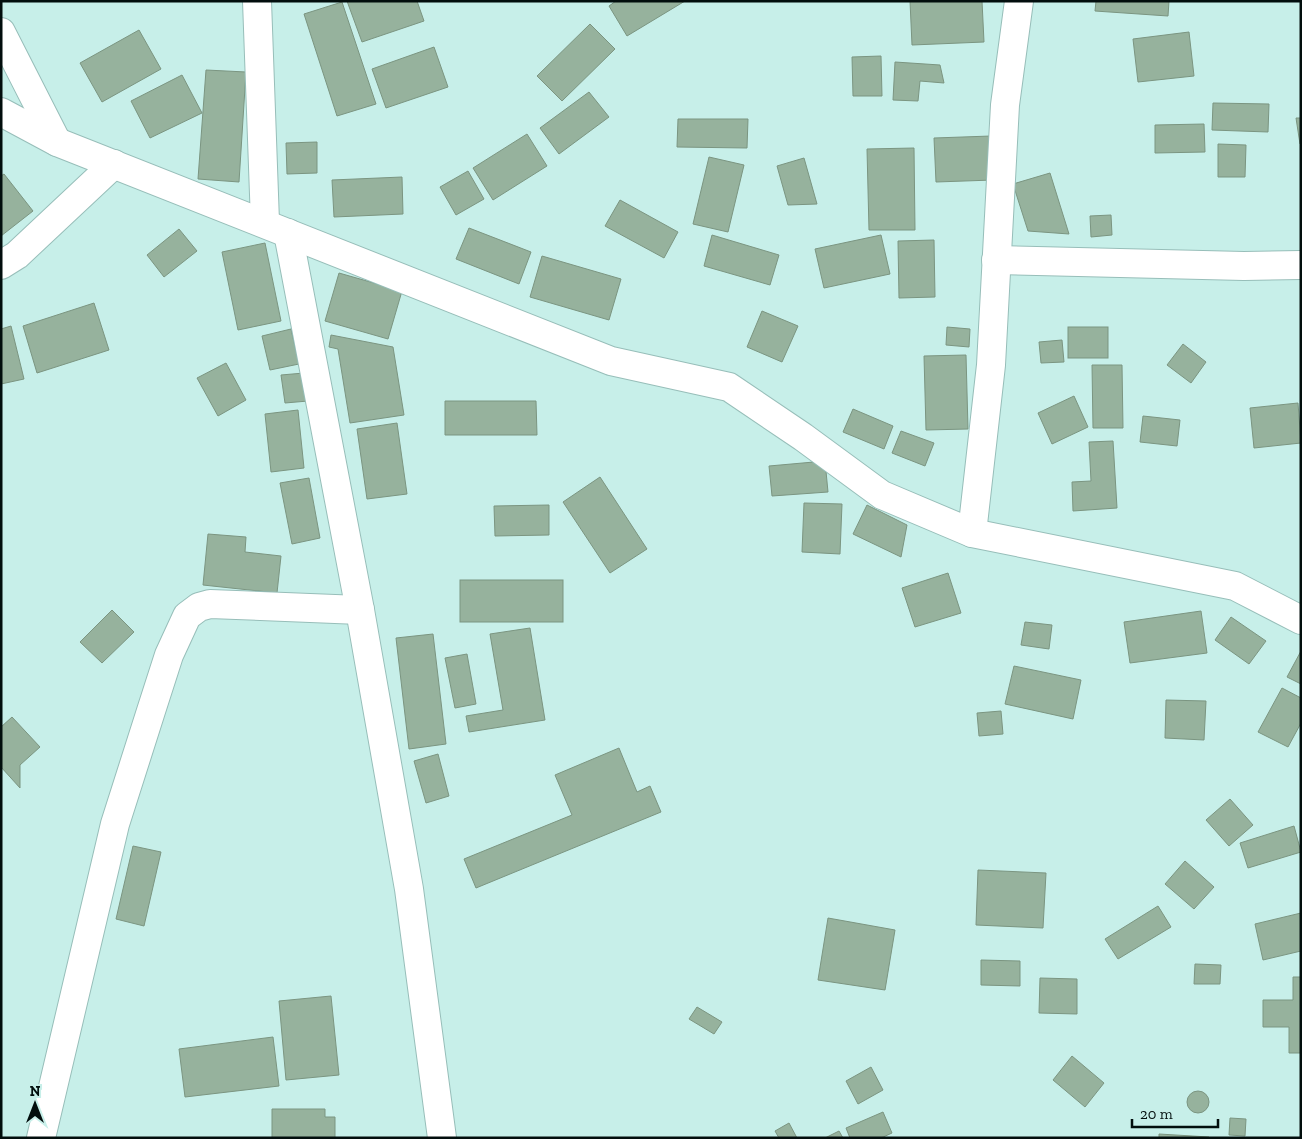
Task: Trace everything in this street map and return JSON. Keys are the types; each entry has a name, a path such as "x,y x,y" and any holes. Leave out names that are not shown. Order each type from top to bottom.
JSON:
{"street":[{"path":"972,533 991,365 1005,104 1019,1"},
{"path":"261,3 276,227 360,610 409,889 442,1138"},
{"path":"1,32 57,142"},
{"path":"1,112 57,142 611,361 729,387 803,437 882,495 972,533 1235,586 1301,620"},
{"path":"1,265 17,255 114,164"},
{"path":"996,260 1244,266 1301,265"},
{"path":"41,1138 115,824 169,654 187,616 199,607 210,604 360,610"}],"building":[{"path":"347,1 417,1 424,21 362,42"},
{"path":"616,1 685,1 627,36 609,6"},
{"path":"910,1 982,1 984,42 912,45"},
{"path":"1096,1 1169,1 1168,16 1095,11"},
{"path":"342,2 376,104 337,116 304,14"},
{"path":"590,24 615,49 562,101 537,76"},
{"path":"139,30 161,69 102,102 80,63"},
{"path":"1189,32 1194,76 1138,82 1133,39"},
{"path":"434,47 448,87 386,108 372,69"},
{"path":"881,56 882,96 853,96 852,57"},
{"path":"895,62 940,65 944,83 920,81 918,101 893,100"},
{"path":"206,70 246,72 239,182 198,179"},
{"path":"182,75 202,113 150,138 131,101"},
{"path":"589,92 609,117 559,154 540,128"},
{"path":"1213,103 1269,104 1268,132 1212,130"},
{"path":"1296,118 1301,118 1301,144 1300,144"},
{"path":"678,119 748,119 747,148 677,147"},
{"path":"1204,124 1205,152 1155,153 1155,125"},
{"path":"527,134 547,166 493,200 473,168"},
{"path":"991,136 993,180 936,182 934,138"},
{"path":"317,142 317,173 287,174 286,143"},
{"path":"1218,144 1246,145 1245,177 1218,177"},
{"path":"914,148 915,230 869,230 867,149"},
{"path":"709,157 744,165 728,232 693,224"},
{"path":"804,158 817,204 788,205 777,166"},
{"path":"468,171 484,199 456,215 440,187"},
{"path":"1050,173 1069,234 1028,231 1013,184"},
{"path":"4,174 33,211 1,236 1,176"},
{"path":"402,177 403,214 334,217 332,180"},
{"path":"620,200 678,232 664,258 605,226"},
{"path":"1111,215 1112,235 1091,237 1090,216"},
{"path":"469,228 531,252 519,284 456,259"},
{"path":"179,229 197,251 164,277 147,255"},
{"path":"712,235 779,255 770,285 704,266"},
{"path":"881,235 890,274 824,288 815,249"},
{"path":"934,240 935,297 899,298 898,241"},
{"path":"265,243 281,321 238,330 222,252"},
{"path":"542,256 621,279 609,320 530,297"},
{"path":"339,273 402,291 388,339 325,321"},
{"path":"94,303 109,350 37,373 23,326"},
{"path":"762,311 798,326 782,362 747,347"},
{"path":"11,326 24,379 1,384 1,329"},
{"path":"947,327 970,329 969,347 946,345"},
{"path":"1068,327 1108,327 1108,358 1068,358"},
{"path":"291,329 299,364 270,370 262,336"},
{"path":"331,335 393,347 404,415 350,423 338,349 329,347"},
{"path":"1062,340 1064,362 1041,363 1039,342"},
{"path":"1183,344 1206,362 1191,383 1167,365"},
{"path":"966,355 968,429 926,430 924,356"},
{"path":"226,363 246,400 218,416 197,378"},
{"path":"1092,365 1122,365 1123,428 1093,428"},
{"path":"304,373 308,401 285,403 281,375"},
{"path":"1074,396 1088,427 1052,444 1038,413"},
{"path":"445,401 536,401 537,435 445,435"},
{"path":"1298,403 1301,443 1254,448 1250,408"},
{"path":"853,409 893,426 884,449 843,432"},
{"path":"298,410 304,468 271,472 265,414"},
{"path":"1143,416 1180,420 1177,446 1140,442"},
{"path":"397,423 407,494 367,499 357,429"},
{"path":"901,431 934,443 925,466 892,453"},
{"path":"1113,441 1117,508 1073,511 1072,482 1091,481 1089,442"},
{"path":"825,461 828,492 772,496 769,466"},
{"path":"600,477 647,549 610,573 563,502"},
{"path":"309,478 320,538 292,544 280,483"},
{"path":"804,503 842,504 840,554 802,552"},
{"path":"549,505 549,535 495,536 494,506"},
{"path":"867,505 907,525 901,557 853,534"},
{"path":"208,534 246,537 245,552 281,556 277,593 203,585"},
{"path":"948,573 961,613 915,627 902,588"},
{"path":"460,580 563,580 563,622 460,622"},
{"path":"112,610 134,632 102,663 80,642"},
{"path":"1201,611 1207,653 1130,663 1124,622"},
{"path":"1231,617 1266,641 1249,664 1215,640"},
{"path":"1025,622 1052,625 1049,649 1021,645"},
{"path":"530,628 545,720 469,732 466,716 503,710 490,634"},
{"path":"433,634 446,744 409,749 396,638"},
{"path":"1301,651 1301,684 1287,677"},
{"path":"467,654 476,704 455,708 445,658"},
{"path":"1014,666 1081,680 1073,719 1005,704"},
{"path":"1282,688 1301,698 1301,723 1288,747 1258,732"},
{"path":"1166,700 1206,701 1204,740 1165,738"},
{"path":"1001,711 1003,734 979,736 977,713"},
{"path":"12,717 40,747 20,765 20,788 1,767 1,727"},
{"path":"619,748 637,792 650,786 661,812 476,888 464,859 572,815 555,775"},
{"path":"438,754 449,796 426,803 414,761"},
{"path":"1230,799 1253,825 1229,846 1206,820"},
{"path":"1294,826 1301,852 1248,868 1240,843"},
{"path":"133,846 161,852 144,926 116,919"},
{"path":"1185,861 1214,887 1194,909 1165,884"},
{"path":"978,870 1046,873 1043,928 976,925"},
{"path":"1158,906 1171,927 1118,959 1105,939"},
{"path":"1301,913 1301,951 1263,960 1255,924"},
{"path":"828,918 895,930 885,990 818,980"},
{"path":"981,960 1020,961 1020,986 981,985"},
{"path":"1195,964 1221,965 1220,984 1194,984"},
{"path":"1293,977 1301,977 1301,1053 1289,1053 1289,1027 1263,1027 1263,1000 1293,1000"},
{"path":"1040,978 1077,979 1077,1014 1039,1013"},
{"path":"331,996 339,1075 286,1080 279,1001"},
{"path":"697,1007 722,1022 714,1034 689,1019"},
{"path":"273,1037 279,1086 185,1097 179,1049"},
{"path":"1072,1056 1104,1083 1085,1107 1053,1080"},
{"path":"871,1067 883,1090 858,1104 846,1081"},
{"path":"1198,1091 1206,1094 1209,1102 1206,1110 1198,1113 1190,1110 1187,1102 1190,1094"},
{"path":"272,1109 325,1109 325,1117 335,1117 335,1138 272,1138"},
{"path":"883,1112 892,1133 881,1138 850,1138 846,1128"},
{"path":"1230,1118 1246,1119 1245,1136 1229,1135"},
{"path":"789,1123 797,1138 779,1138 775,1131"},
{"path":"839,1131 843,1138 825,1138"},
{"path":"1159,1134 1209,1137 1209,1138 1159,1138"}]}
